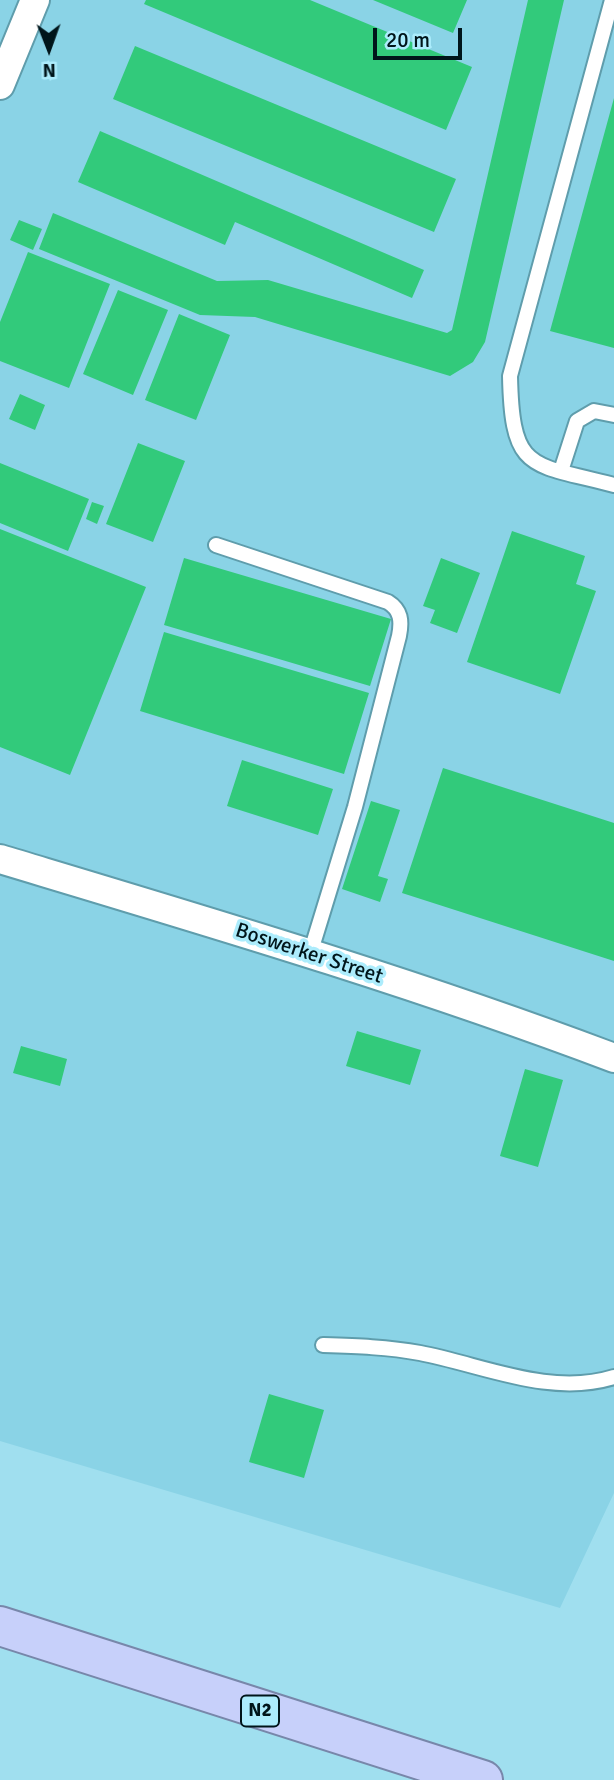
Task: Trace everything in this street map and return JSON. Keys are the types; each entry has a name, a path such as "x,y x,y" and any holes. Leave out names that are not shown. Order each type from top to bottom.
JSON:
{"highway":[{"name":"N2","path":"0,1626 482,1780"}],"street":[{"path":"0,85 35,0"},
{"name":"Boswerker Street","path":"0,859 310,954 531,1026 614,1058"}],"lane":[{"path":"612,0 609,29 510,376 510,415 517,443 528,458 561,471 614,485"},
{"path":"561,471 577,421 594,411 614,415"},
{"path":"216,545 388,602 396,607 400,615 399,636 355,807 310,954"},
{"path":"323,1345 418,1352 561,1385 592,1384 614,1377"}],"shaded area":[{"path":"0,0 614,0 614,1493 560,1608 0,1441"}],"building":[{"path":"146,0 310,0 472,67 446,130 144,4"},
{"path":"373,0 467,0 453,33"},
{"path":"528,0 564,0 485,342 473,362 450,376 255,317 200,315 39,249 53,213 217,281 268,280 447,333 452,330"},
{"path":"135,46 456,179 434,232 113,99"},
{"path":"614,98 614,348 550,331"},
{"path":"100,131 424,270 412,298 235,222 225,245 78,182"},
{"path":"19,220 42,229 33,250 10,240"},
{"path":"28,252 110,284 69,388 0,361 0,322"},
{"path":"118,290 168,310 133,395 83,374"},
{"path":"179,314 230,335 196,420 145,400"},
{"path":"20,394 45,405 35,430 9,419"},
{"path":"138,443 185,461 153,542 106,524"},
{"path":"0,463 89,499 68,551 0,523"},
{"path":"92,502 104,506 97,524 86,519"},
{"path":"0,529 146,587 70,775 0,747"},
{"path":"512,531 585,556 576,584 596,591 560,694 467,662"},
{"path":"184,558 391,619 370,686 164,625"},
{"path":"441,558 480,573 457,633 430,623 435,610 423,606"},
{"path":"164,632 369,693 344,774 140,711"},
{"path":"242,760 333,789 318,835 227,806"},
{"path":"443,768 614,823 614,961 402,893"},
{"path":"371,801 400,810 378,876 388,879 380,902 342,889"},
{"path":"357,1031 421,1050 410,1085 346,1066"},
{"path":"21,1046 67,1059 60,1086 13,1073"},
{"path":"525,1069 563,1080 538,1167 500,1156"},
{"path":"269,1394 324,1410 304,1478 249,1462"}]}
